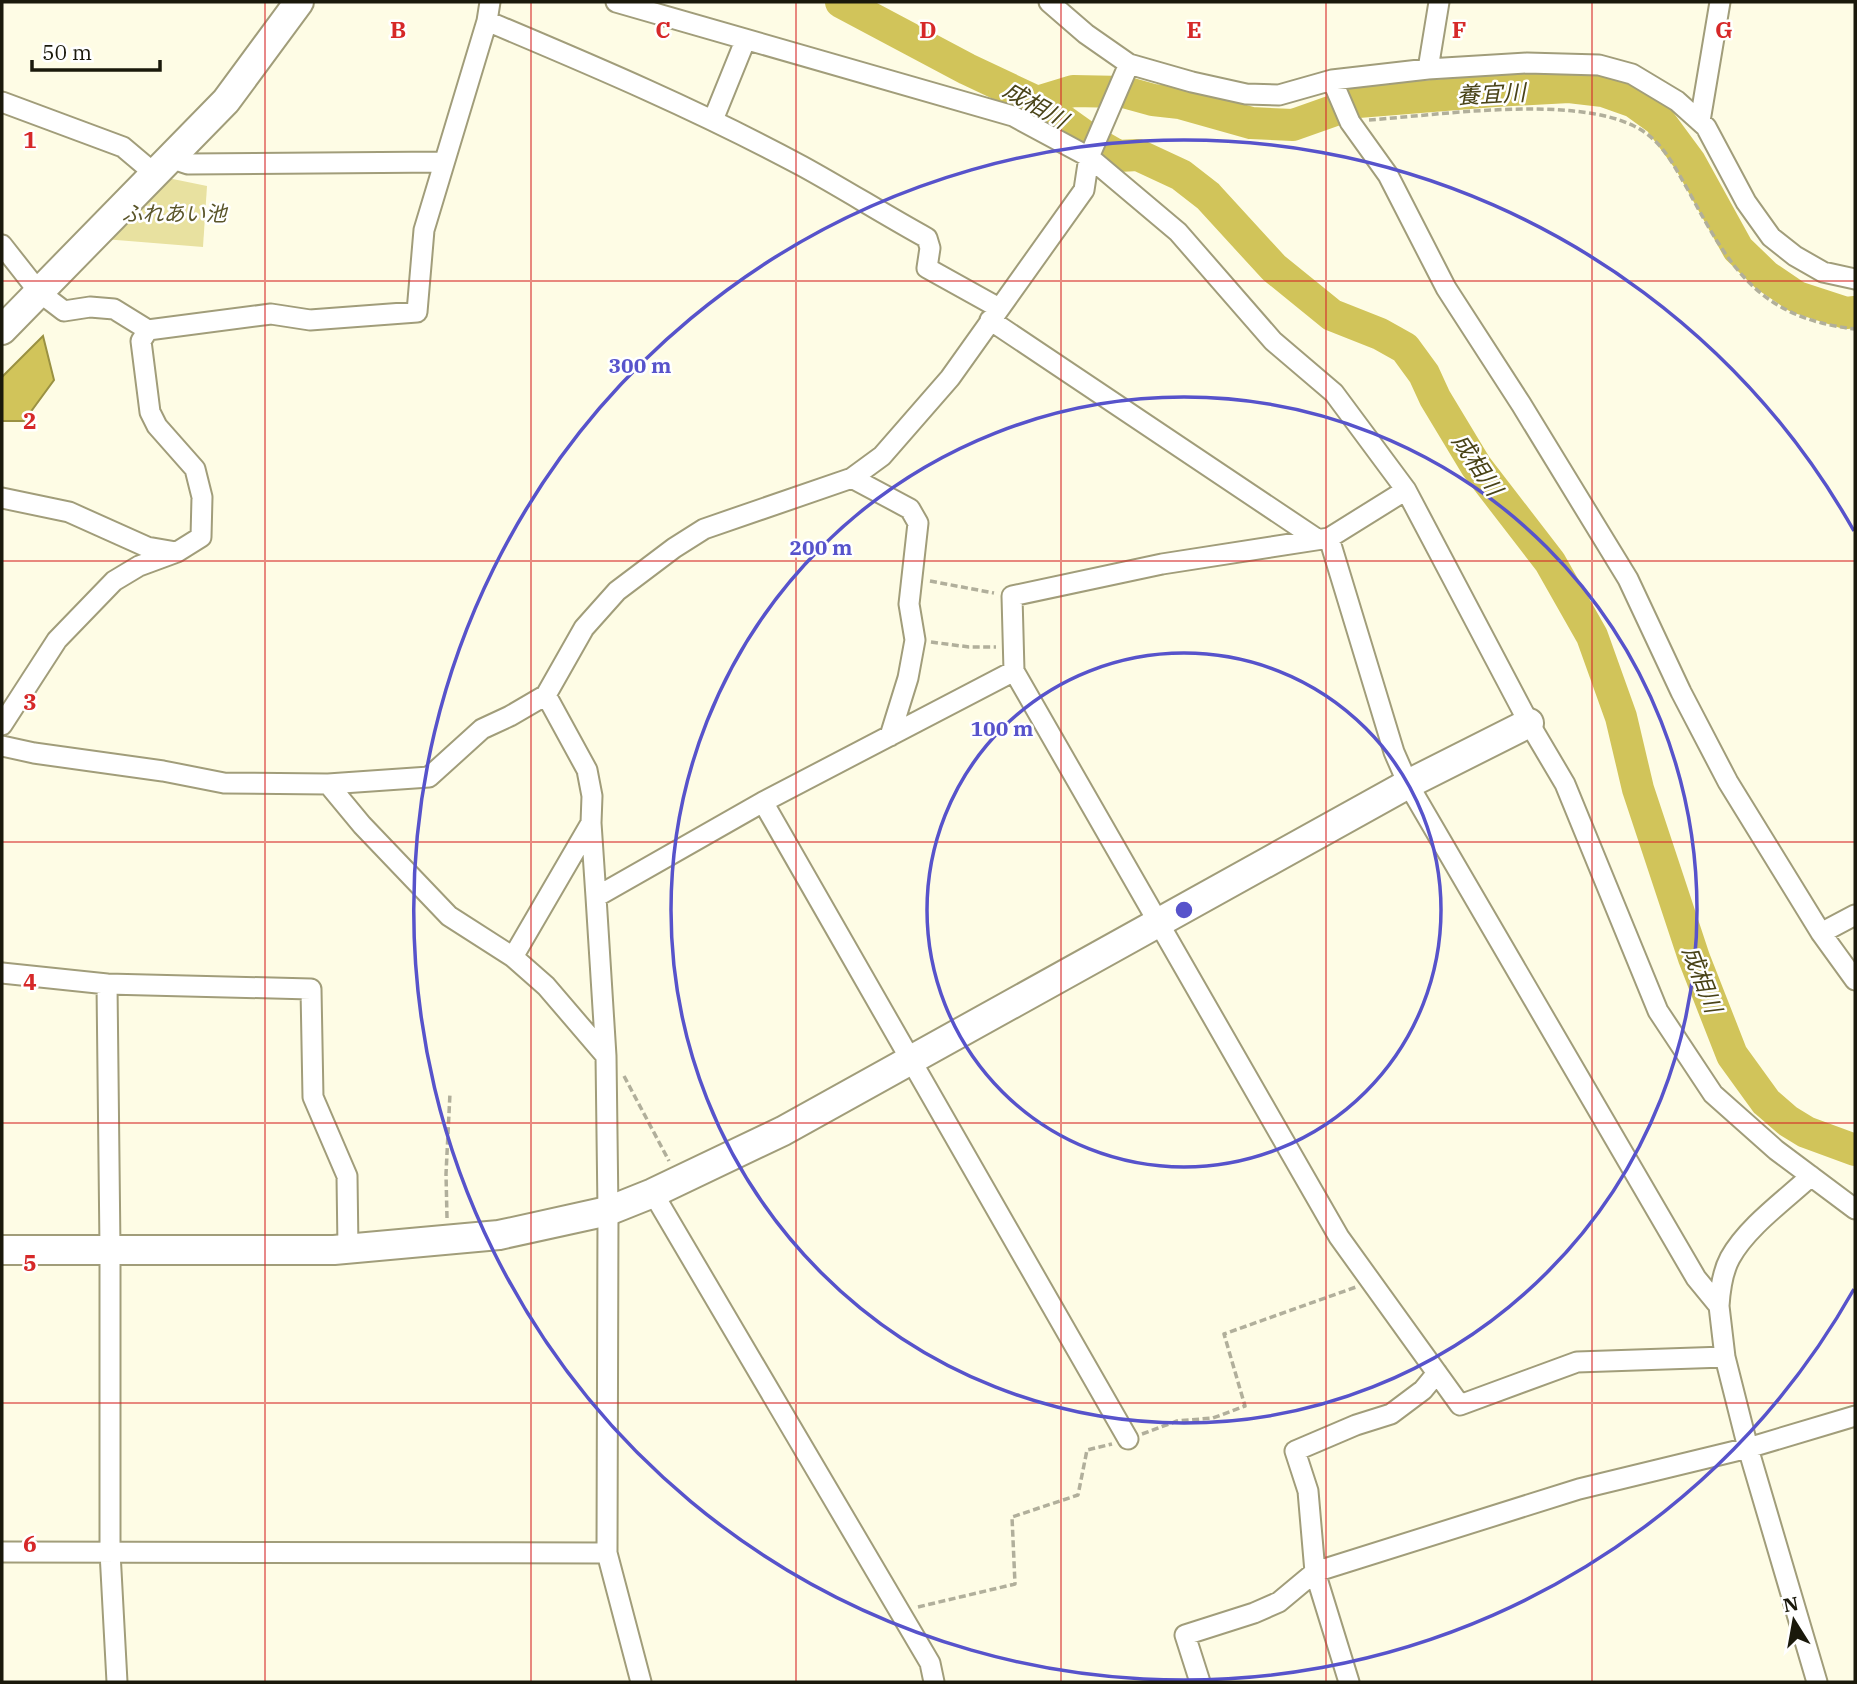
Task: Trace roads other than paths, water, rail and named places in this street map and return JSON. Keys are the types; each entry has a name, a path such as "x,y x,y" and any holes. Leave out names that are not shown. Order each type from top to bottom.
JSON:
{"street":[{"path":"2,330 226,102 299,2"},
{"path":"616,2 1013,116 1089,157 1178,232 1273,341 1334,393 1406,490 1529,723 1565,784 1658,1011 1713,1094 1776,1150 1855,1209"},
{"path":"1049,2 1086,34 1129,64 1246,94 1279,95 1332,80 1428,69 1527,63 1599,65 1632,74 1655,85 1706,127 1746,202 1771,237 1795,256 1823,272 1855,279"},
{"path":"1428,69 1439,2"},
{"path":"1700,121 1720,2"},
{"path":"2,245 39,292 64,311 90,307 114,309 148,330 271,314 310,320 417,312 424,230 489,11 607,72 713,120 804,167 927,238 930,248 927,268 1323,538 1394,752 1408,784 1696,1278 1718,1306"},
{"path":"713,120 745,41"},
{"path":"2,746 224,783 328,784 429,777 482,729 546,695 584,628 617,592 674,548 704,529 852,478 882,456 950,378 1084,190 1089,157 1129,64"},
{"path":"1332,80 1350,122 1388,175 1446,288 1628,579 1681,692 1728,782 1821,933 1855,980"},
{"path":"2,102 123,147 162,166 444,162"},
{"path":"2,725 57,639 114,581 139,566 177,552 201,537 202,497 195,469 157,426 150,412 141,341 148,330"},
{"path":"852,478 910,509 918,523 909,604 915,640 908,678 890,736"},
{"path":"1406,490 1323,538 1162,564 1012,596 1014,671 1339,1237 1460,1405 1577,1362 1725,1357"},
{"path":"2,498 69,512 147,547 177,552"},
{"path":"596,897 763,802 1014,671"},
{"path":"546,695 587,771 592,796 591,823 606,1056 607,1553 641,1682"},
{"path":"2,1250 348,1250 499,1235 608,1211 653,1193 783,1131 1408,784 1529,723"},
{"path":"328,784 362,825 449,916 513,957 546,986 606,1056"},
{"path":"763,802 1128,1439"},
{"path":"513,957 591,823"},
{"path":"1821,933 1855,915"},
{"path":"2,973 107,984 311,989 313,1097 347,1177 348,1250"},
{"path":"107,984 110,1552 117,1682"},
{"path":"1811,1176 1757,1224 1730,1258 1721,1282 1718,1306 1725,1357 1748,1448 1817,1682"},
{"path":"653,1193 930,1663 934,1682"},
{"path":"1349,1682 1315,1572 1308,1491 1295,1451 1356,1425 1391,1415 1416,1397 1437,1373"},
{"path":"1200,1682 1185,1635 1279,1602 1315,1572 1578,1489 1748,1448 1855,1416"},
{"path":"2,1552 607,1553"}],"waterway":[{"name":"成相川","path":"841,2 967,69 1037,102 1118,156 1138,155 1181,175 1208,196 1274,268 1332,315 1380,334 1405,348 1424,374 1435,398 1476,466 1550,562 1592,636 1621,717 1638,789 1694,958 1732,1055 1766,1102 1788,1121 1806,1132 1855,1150"},
{"name":"養宜川","path":"1037,102 1073,91 1124,92 1153,100 1180,103 1251,123 1293,125 1358,102 1569,87 1603,91 1634,102 1659,120 1690,162 1738,249 1766,276 1797,297 1846,313 1855,312"}],"park label":[{"name":"ふれあい池","path":"174,213"}]}
